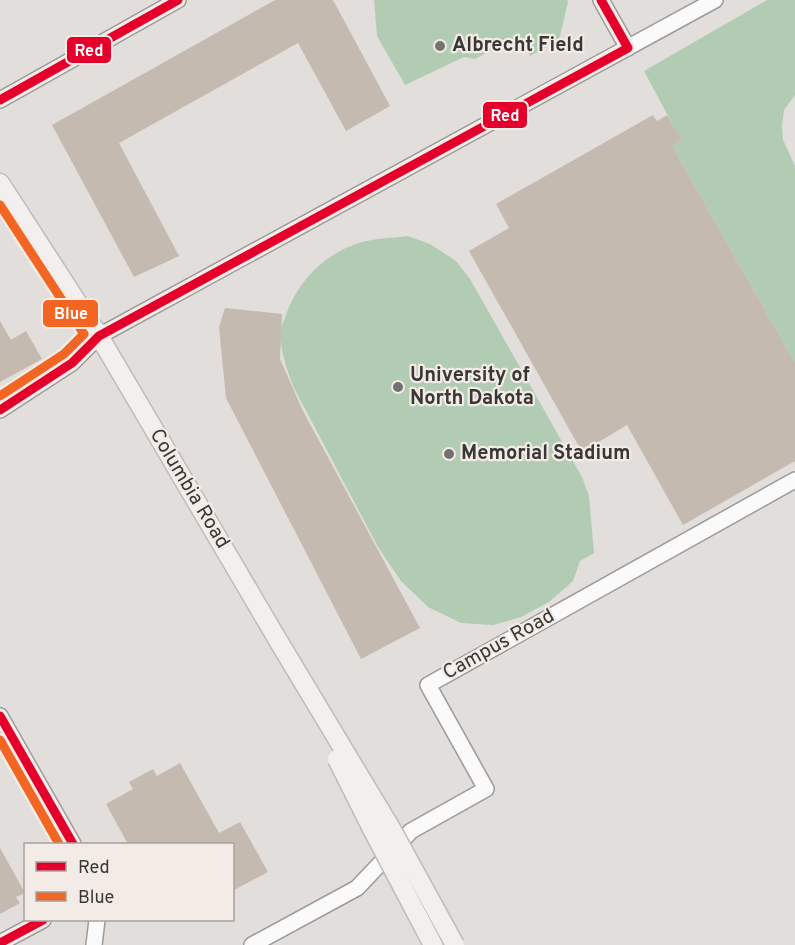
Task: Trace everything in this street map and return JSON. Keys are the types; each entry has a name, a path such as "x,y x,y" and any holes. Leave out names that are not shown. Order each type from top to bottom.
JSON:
{"main road":[{"name":"Columbia Road","path":"0,183 99,336 392,830 455,945"},
{"name":"Columbia Road","path":"279,642 372,830 433,945"}],"street":[{"path":"0,100 178,0"},
{"path":"601,0 628,48"},
{"path":"0,410 72,363 99,336 715,0"},
{"name":"Campus Road","path":"252,945 357,888 411,831 486,789 428,685 795,480"},
{"path":"0,717 72,843"},
{"path":"0,943 41,921"},
{"path":"94,945 97,921"}],"green space":[{"name":"Albrecht Field","path":"374,0 567,0 568,2 559,40 530,56 519,35 475,59 464,57 405,85 377,36"},
{"path":"767,0 795,0 795,95 784,110 782,125 783,140 795,166 795,363 672,146 681,140 644,71"},
{"name":"Memorial Stadium","path":"408,236 430,244 456,261 470,279 582,477 589,496 594,553 580,561 573,581 549,602 521,617 493,625 461,623 428,607 401,581 378,547 294,388 282,352 281,330 287,312 307,277 316,268 337,253 362,242"}],"building":[{"path":"275,0 333,0 390,106 346,131 298,43 119,143 179,256 134,277 52,125"},
{"path":"653,115 657,121 667,115 682,140 672,146 795,363 795,461 683,525 627,425 582,452 469,251 509,228 496,204"},
{"path":"225,308 282,314 280,359 303,411 420,628 361,659 226,398 219,327"},
{"path":"0,321 11,340 26,331 42,359 0,382"},
{"path":"180,763 219,833 240,822 268,872 234,890 234,843 127,843 106,804 133,789 129,782 153,769 157,776"},
{"path":"0,848 24,893 16,897 20,903 0,914"}],"transit line":[{"name":"Red","path":"0,100 178,0"},
{"name":"Red","path":"0,410 72,363 99,336 628,48 601,0"},
{"name":"Blue","path":"0,205 84,334 64,354 0,396"},
{"name":"Red","path":"0,716 72,843"},
{"name":"Blue","path":"0,740 58,843"},
{"name":"Red","path":"0,943 41,921"}],"place":[{"name":"Albrecht Field","path":"440,46"},
{"name":"University of North Dakota","path":"398,387"},
{"name":"Memorial Stadium","path":"449,454"}]}
